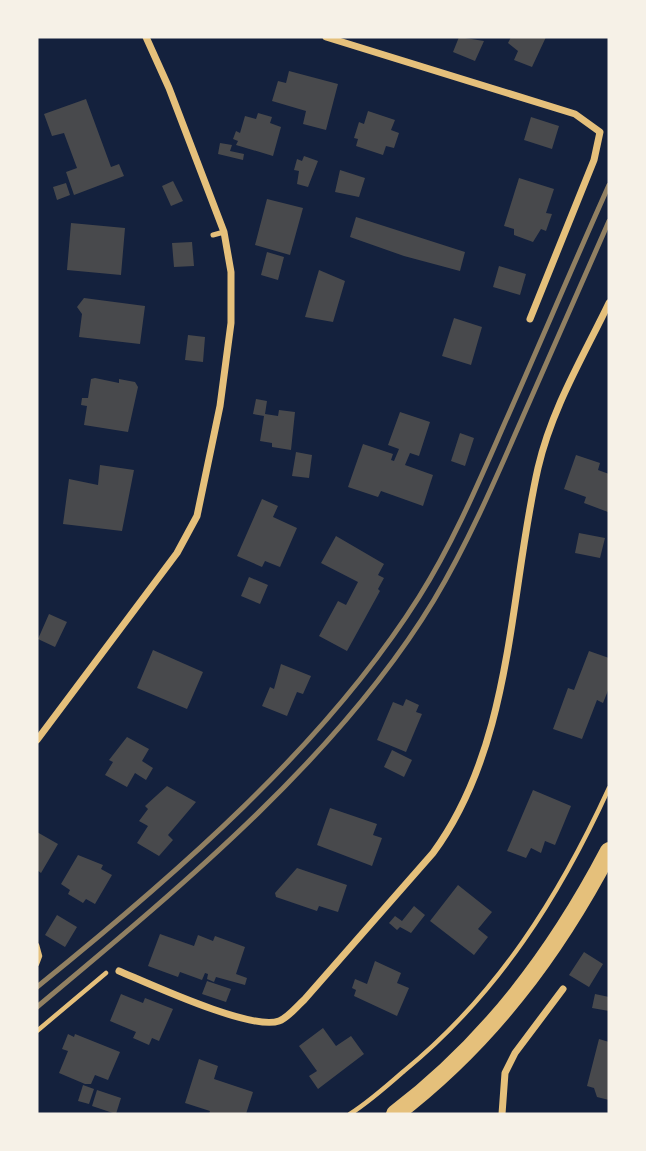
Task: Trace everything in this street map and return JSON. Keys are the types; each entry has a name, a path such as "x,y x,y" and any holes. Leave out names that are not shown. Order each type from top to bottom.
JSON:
{"main road":[{"path":"395,1114 456,1063 527,985 578,909 609,851"}],"street":[{"path":"37,740 154,587 197,516 220,406 231,323 231,272 224,232 146,37"},
{"path":"326,37 575,114 600,132 589,172 530,319"},
{"path":"119,971 210,1007 262,1023 281,1021 304,1000 433,853 449,830 467,795 494,712 545,440 570,377 609,303"},
{"path":"502,1114 505,1073 515,1053 563,989"}],"lane":[{"path":"213,235 224,232"}],"path":[{"path":"350,1114 452,1029 505,970 563,880 609,788"},
{"path":"37,945 40,956 37,964"},
{"path":"37,1031 111,969 119,971"}],"building":[{"path":"459,37 484,41 475,61 453,52"},
{"path":"511,37 546,37 532,67 514,60 518,51 508,43"},
{"path":"289,71 338,84 326,130 303,124 306,111 272,101 278,81 286,83"},
{"path":"86,99 111,167 119,164 124,176 74,195 66,172 77,168 64,133 52,136 44,114"},
{"path":"368,111 395,120 391,130 399,133 394,148 386,146 383,155 356,146 358,139 354,138 359,122 364,124"},
{"path":"258,113 272,117 270,123 281,127 273,156 236,145 238,141 233,139 236,131 240,133 245,116 256,119"},
{"path":"531,117 559,126 552,149 524,140"},
{"path":"220,143 232,145 230,151 244,154 243,160 218,154"},
{"path":"304,156 318,161 308,187 297,184 299,171 294,170 297,159 302,161"},
{"path":"340,170 365,178 359,197 335,192"},
{"path":"519,178 554,189 546,213 552,214 546,231 541,229 533,242 514,235 514,229 504,226"},
{"path":"173,181 183,201 171,206 162,186"},
{"path":"66,183 70,195 57,200 53,187"},
{"path":"267,199 303,208 290,255 255,245"},
{"path":"356,217 465,252 460,271 404,256 350,237"},
{"path":"71,223 125,228 121,275 67,270"},
{"path":"192,242 194,266 174,267 172,243"},
{"path":"267,252 284,257 278,280 261,275"},
{"path":"499,266 526,274 520,295 493,287"},
{"path":"319,270 345,281 333,322 305,317"},
{"path":"84,298 145,306 140,344 79,337 82,314 77,307"},
{"path":"454,318 482,327 471,365 442,356"},
{"path":"188,335 205,337 203,362 185,360"},
{"path":"91,379 119,383 119,379 135,382 138,387 128,432 84,425 87,406 81,405 82,398 88,398"},
{"path":"256,399 267,401 265,414 278,416 279,410 295,412 291,450 272,447 272,443 260,441 264,416 253,414"},
{"path":"400,412 430,422 419,456 410,453 405,465 433,475 423,506 381,491 378,497 348,487 363,444 393,454 391,460 394,461 399,449 388,445"},
{"path":"460,433 474,438 465,466 451,461"},
{"path":"296,452 312,455 309,478 292,476"},
{"path":"576,455 600,463 598,470 609,474 608,512 584,503 586,497 564,489"},
{"path":"100,465 134,470 122,531 63,524 69,479 98,485"},
{"path":"262,499 278,506 273,517 297,528 280,567 265,561 262,567 237,556"},
{"path":"579,533 605,538 600,558 575,553"},
{"path":"336,536 384,564 378,575 384,578 378,589 380,591 347,651 319,636 338,601 346,605 358,582 321,563"},
{"path":"249,577 268,585 260,604 241,596"},
{"path":"49,614 67,622 55,647 38,639"},
{"path":"153,650 203,672 187,709 137,688"},
{"path":"589,651 609,658 609,688 603,703 597,700 582,739 553,729 568,688 574,690"},
{"path":"281,664 311,676 303,694 297,692 287,716 262,706 270,687 274,689"},
{"path":"406,699 419,705 416,712 422,714 406,752 377,740 393,702 403,706"},
{"path":"127,737 149,749 142,761 153,768 146,780 135,773 127,787 105,775 113,762 109,760"},
{"path":"392,750 412,760 404,777 384,767"},
{"path":"167,786 196,802 168,835 173,840 159,856 137,843 148,826 139,821 148,809 145,806"},
{"path":"533,790 571,806 555,845 545,841 541,853 531,848 526,858 507,851"},
{"path":"330,808 377,824 373,835 382,838 372,866 317,845"},
{"path":"37,832 58,844 41,873 37,870"},
{"path":"78,855 103,865 101,869 112,875 95,904 86,899 83,903 68,894 70,890 61,884"},
{"path":"297,868 347,885 338,912 319,906 317,911 276,897 275,893"},
{"path":"458,885 492,912 478,929 488,937 474,955 430,921"},
{"path":"414,906 425,915 411,933 400,927 397,930 389,923 395,916 402,921"},
{"path":"57,915 77,927 65,947 45,935"},
{"path":"160,934 194,946 198,935 213,941 215,936 245,947 236,974 247,978 245,985 216,977 214,982 207,979 208,974 205,973 202,980 180,972 178,977 148,966"},
{"path":"584,952 603,964 589,987 569,975"},
{"path":"375,961 401,973 397,983 409,988 397,1016 354,996 356,990 352,988 355,979 367,984"},
{"path":"207,981 231,989 226,1002 202,994"},
{"path":"121,994 143,1003 145,998 173,1009 159,1041 152,1038 149,1045 133,1038 136,1032 110,1021"},
{"path":"595,994 609,997 609,1011 592,1008"},
{"path":"323,1028 336,1046 351,1036 364,1054 318,1089 309,1076 317,1071 299,1046"},
{"path":"68,1034 74,1037 75,1034 120,1052 108,1080 95,1075 91,1084 85,1084 59,1073 68,1051 62,1049"},
{"path":"599,1039 609,1042 609,1100 597,1097 594,1088 587,1086"},
{"path":"199,1059 218,1066 214,1079 253,1092 246,1114 209,1114 210,1111 185,1103"},
{"path":"83,1085 94,1089 89,1104 78,1101"},
{"path":"97,1090 121,1098 116,1114 92,1106"}],"railway":[{"path":"37,987 141,901 244,807 339,705 381,652 431,577 464,513 609,185"},
{"path":"37,1007 199,868 252,818 304,767 396,658 434,600 472,528 609,221"}]}
